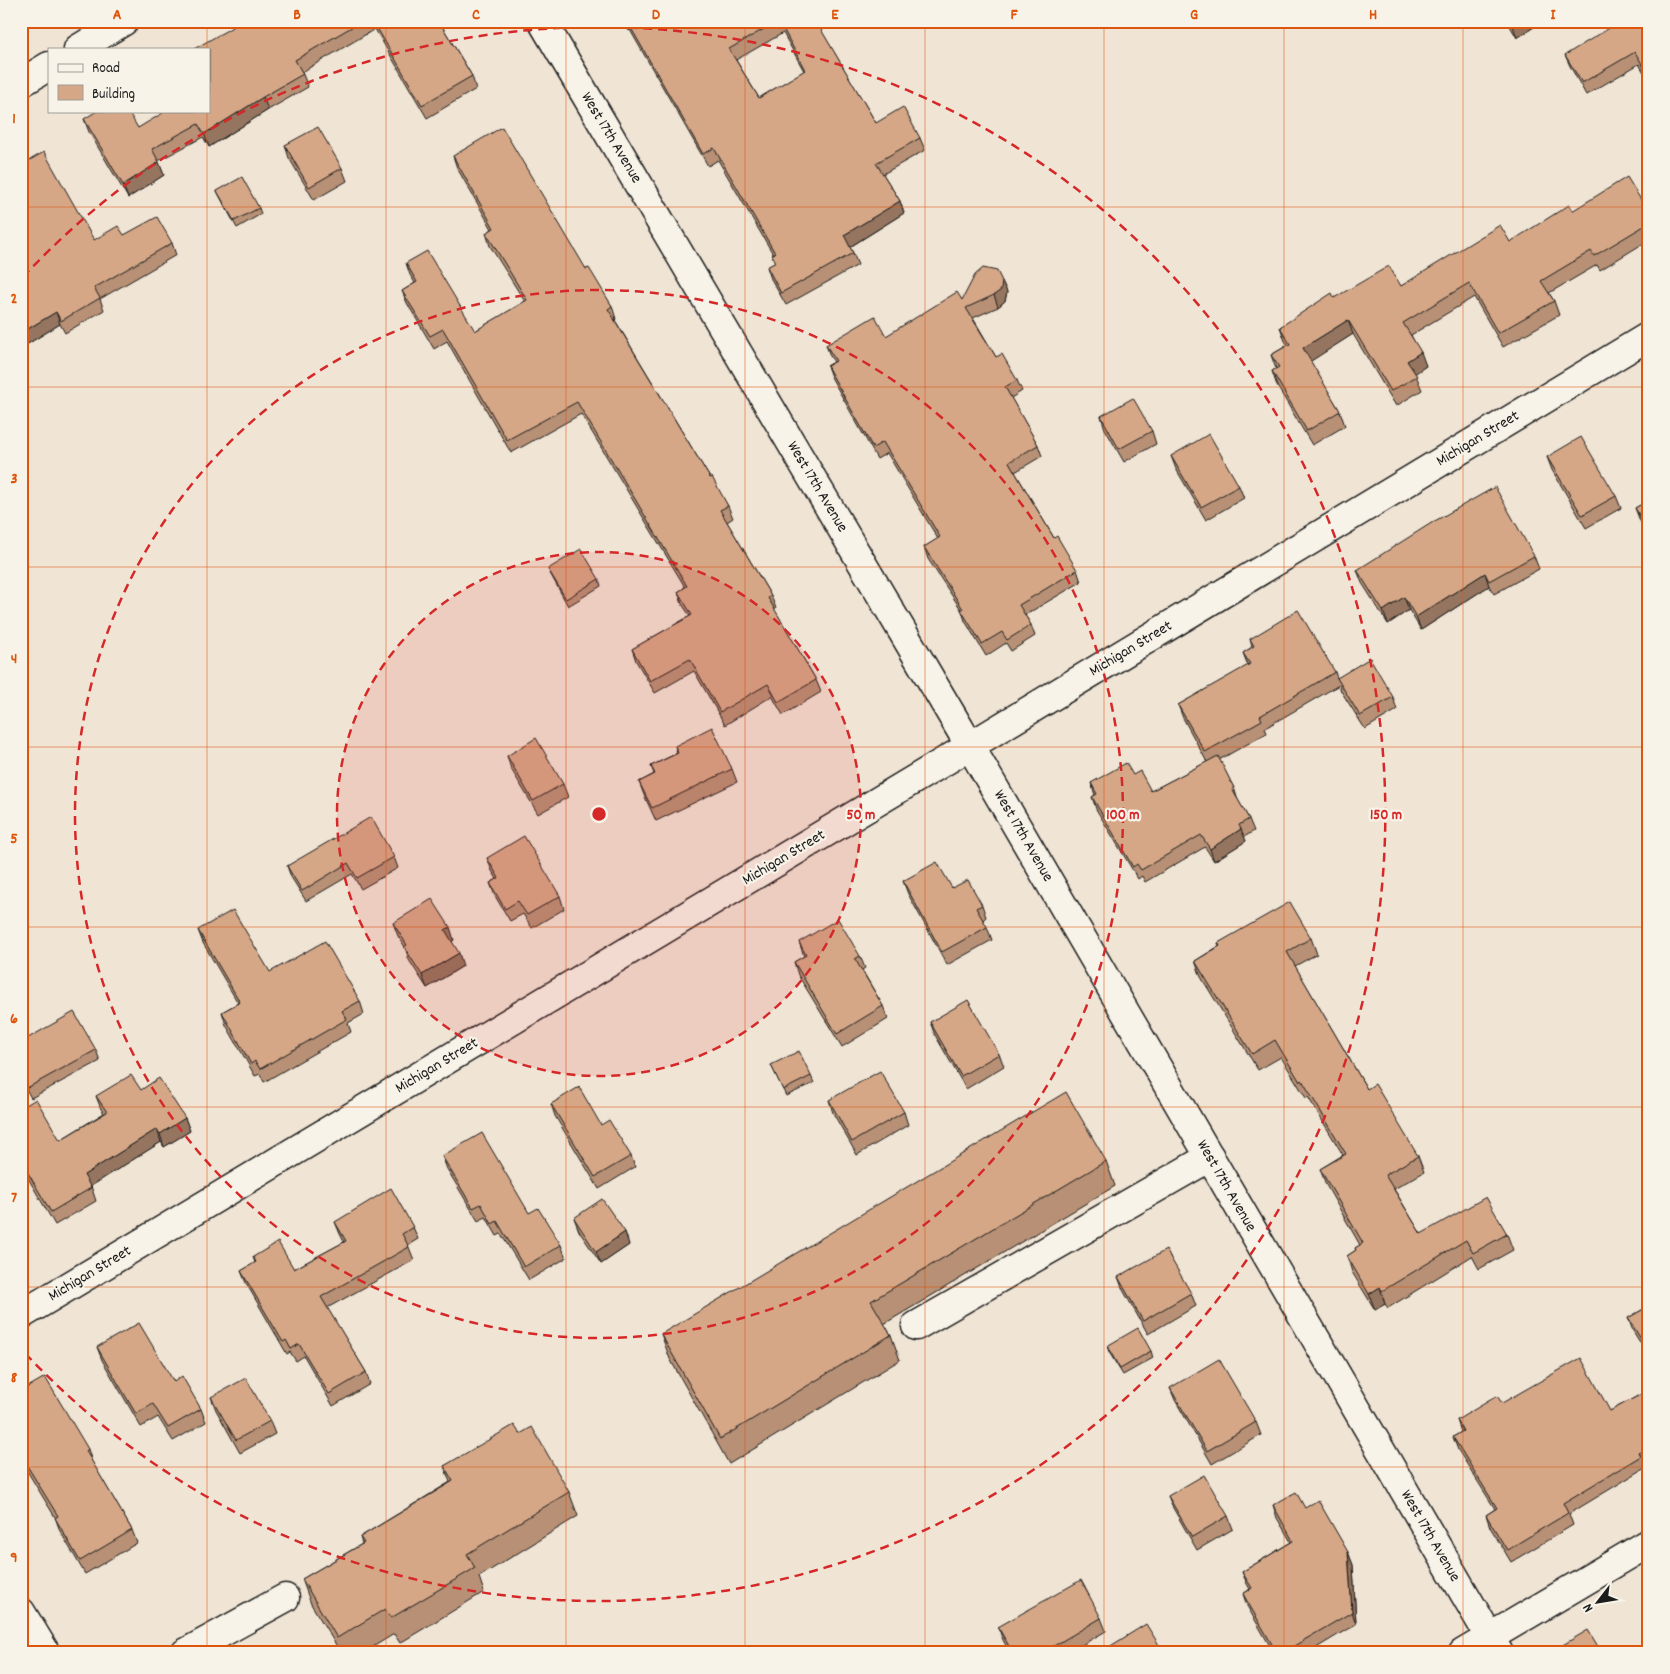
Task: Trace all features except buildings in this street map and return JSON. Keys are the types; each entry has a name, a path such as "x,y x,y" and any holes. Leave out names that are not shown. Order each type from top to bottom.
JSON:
{"street":[{"path":"80,48 124,21"},
{"name":"West 17th Avenue","path":"542,21 970,746 1494,1645"},
{"path":"21,82 48,67"},
{"name":"Michigan Street","path":"21,1315 1649,336"},
{"path":"916,1326 1210,1157"},
{"path":"1463,1653 1494,1645 1649,1543"},
{"path":"185,1653 285,1598"},
{"path":"21,1612 46,1653"}]}
